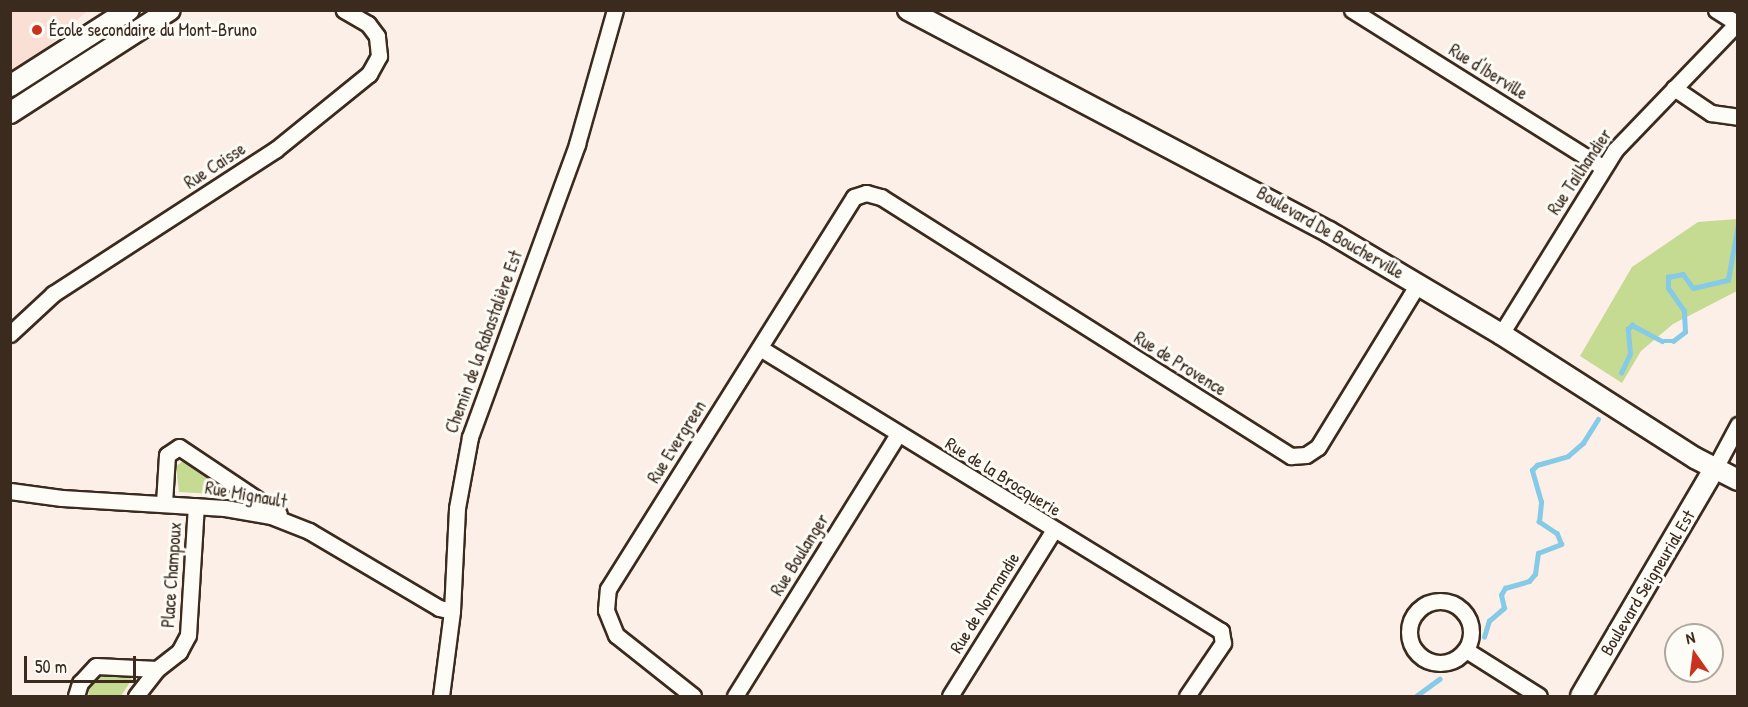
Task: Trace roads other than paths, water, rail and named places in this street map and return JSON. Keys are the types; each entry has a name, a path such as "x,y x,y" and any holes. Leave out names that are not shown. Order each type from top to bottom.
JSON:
{"street":[{"path":"10,86 129,10"},
{"path":"10,113 170,10"},
{"name":"Rue Caisse","path":"10,334 53,294 275,150 369,74 380,56 377,36 368,24 344,10"},
{"name":"Chemin de la Rabastalière Est","path":"441,696 452,611 457,508 470,437 584,126 615,10"},
{"name":"Boulevard De Boucherville","path":"908,10 1212,167 1418,284 1737,480"},
{"name":"Rue d'Iberville","path":"1352,10 1602,167"},
{"path":"1716,10 1737,23"},
{"name":"Rue Tailhandier","path":"1501,334 1602,167 1635,125 1737,23"},
{"path":"1674,88 1711,113 1737,117"},
{"name":"Rue de Provence","path":"860,194 881,197 1291,456 1306,455 1318,447 1418,284"},
{"name":"Rue Evergreen","path":"693,696 620,641 609,623 607,596 617,572 760,348 838,218 860,194"},
{"name":"Rue de la Brocquerie","path":"760,348 1053,531 1221,631 1224,638 1187,696"},
{"path":"1715,468 1737,425"},
{"name":"Rue Boulanger","path":"735,696 898,434"},
{"path":"164,503 167,455 179,447 289,521"},
{"name":"Boulevard Seigneurial Est","path":"1581,696 1715,468"},
{"name":"Rue Mignault","path":"10,491 62,498 164,503 241,510 289,521 439,608 452,611"},
{"name":"Place Champoux","path":"136,696 158,669 179,652 188,635 196,506"},
{"name":"Rue de Normandie","path":"950,696 1053,531"},
{"path":"1446,602 1464,612 1471,631 1466,650 1458,658 1439,664 1420,657 1413,649 1409,629 1418,610 1426,604 1446,602"},
{"path":"1466,650 1539,696"},
{"path":"76,696 80,682 96,666 158,669"}],"waterway":[{"path":"1621,373 1630,354 1628,329 1632,325 1662,341 1673,341 1685,332 1684,311 1668,288 1668,277 1683,274 1693,288 1728,280 1738,224"},
{"path":"1484,637 1489,621 1504,608 1501,595 1505,588 1529,581 1535,574 1538,553 1561,544 1557,534 1539,522 1541,502 1532,470 1537,465 1568,456 1583,443 1598,419"},
{"path":"1416,696 1439,679"}],"place":[{"name":"École secondaire du Mont-Bruno","path":"37,30"}]}
